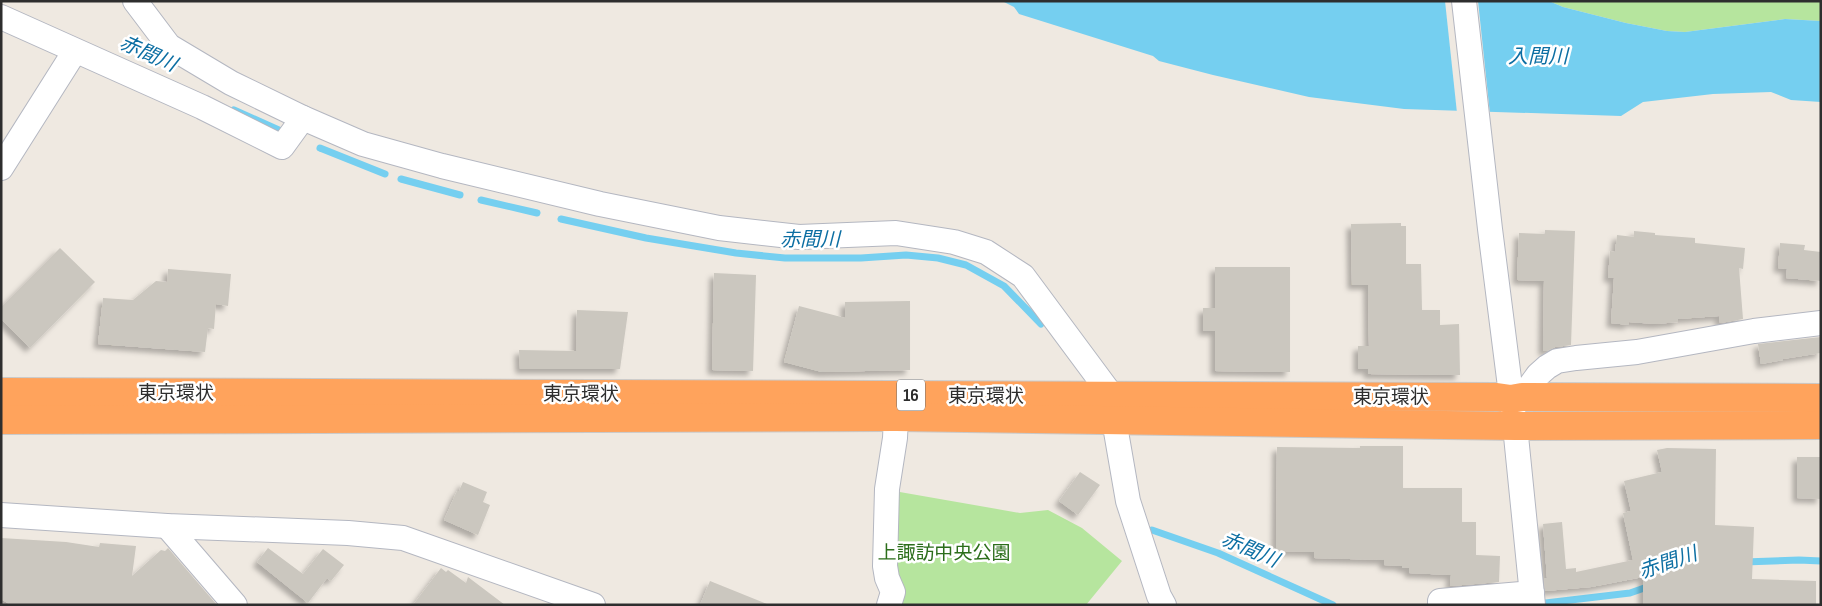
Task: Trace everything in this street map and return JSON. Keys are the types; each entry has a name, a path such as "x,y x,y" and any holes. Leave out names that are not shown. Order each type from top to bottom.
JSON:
{"highway":[{"name":"東京環状","path":"1,392 1113,408 1515,426 1821,425"},
{"name":"東京環状","path":"1,420 896,417 1113,408 1497,397 1821,398"}],"street":[{"path":"135,1 169,46 231,83 303,118 363,144 442,166 600,204 719,228 800,237 896,233 954,242 986,252 1022,276 1113,408 1128,501 1159,596 1164,605"},
{"path":"1440,604 1440,601 1532,599 1515,426 1516,398 1490,229 1464,1"},
{"path":"1,17 202,107 282,148 303,118"},
{"path":"1,168 75,51"},
{"path":"1516,398 1538,375 1557,361 1637,352 1754,331 1821,323"},
{"path":"889,605 893,592 887,578 885,566 887,489 895,438 896,417"},
{"path":"1,515 168,526 348,533 403,538 593,605"},
{"path":"168,526 235,605"}],"green space":[{"path":"1549,1 1821,1 1821,21 1785,19 1685,32 1667,31 1563,7"},
{"name":"上諏訪中央公園","path":"894,491 1020,513 1048,510 1082,528 1122,561 1086,605 896,605"}],"water":[{"name":"入間川","path":"1002,1 1549,1 1563,7 1626,23 1667,31 1685,32 1785,19 1821,21 1821,102 1791,100 1771,92 1713,94 1643,102 1621,116 1404,109 1309,97 1159,61 1153,56 1019,14 1014,7"}],"pier":[{"path":"1445,1 1478,1 1490,114 1457,113"}],"building":[{"path":"1401,223 1401,226 1406,226 1406,264 1421,264 1422,310 1440,310 1440,325 1459,324 1460,375 1368,374 1368,369 1358,369 1358,346 1369,346 1368,285 1352,285 1351,224"},
{"path":"1545,230 1575,231 1571,345 1543,351 1544,281 1517,280 1519,233 1545,234"},
{"path":"1634,231 1655,233 1655,235 1695,238 1695,243 1745,248 1743,269 1739,268 1743,319 1720,323 1719,316 1678,319 1678,322 1656,324 1629,322 1629,325 1611,323 1614,278 1608,278 1610,251 1615,252 1617,235 1634,237"},
{"path":"1780,243 1805,245 1804,250 1821,252 1821,281 1786,278 1787,269 1778,268"},
{"path":"60,248 95,282 30,348 1,319 1,307"},
{"path":"1215,267 1290,267 1290,372 1215,371 1215,331 1203,331 1203,308 1215,308"},
{"path":"168,269 231,274 228,306 216,304 214,329 208,328 205,352 98,344 103,298 133,300 156,281 167,282"},
{"path":"714,273 756,275 753,371 712,370"},
{"path":"910,301 910,370 822,372 784,362 799,306 845,318 845,302"},
{"path":"577,310 628,312 620,369 520,369 519,350 576,351"},
{"path":"1821,337 1821,353 1761,364 1758,344"},
{"path":"1360,446 1403,446 1403,488 1462,488 1462,522 1476,522 1476,555 1500,556 1499,582 1450,586 1451,575 1409,573 1409,568 1384,565 1384,560 1314,558 1314,552 1276,551 1277,447 1360,448"},
{"path":"1667,448 1716,449 1715,525 1754,527 1752,579 1816,581 1816,605 1643,605 1643,577 1591,587 1545,591 1544,578 1547,578 1543,524 1562,522 1566,569 1576,568 1576,572 1633,560 1623,513 1631,511 1624,481 1662,472 1657,450"},
{"path":"1797,457 1821,457 1821,499 1797,498"},
{"path":"1080,472 1100,485 1078,515 1059,501"},
{"path":"463,482 487,492 483,502 490,505 478,535 444,520"},
{"path":"1,538 66,542 99,547 100,543 136,546 132,576 161,550 165,551 168,548 217,605 11,605 1,599"},
{"path":"268,548 303,574 323,549 344,565 331,581 327,578 308,603 257,562"},
{"path":"441,568 446,572 448,570 466,583 468,577 505,605 413,605"},
{"path":"710,581 767,604 767,605 700,605"}],"waterway":[{"name":"赤間川","path":"234,110 281,131"},
{"name":"赤間川","path":"320,148 385,174"},
{"name":"赤間川","path":"401,179 460,195"},
{"name":"赤間川","path":"481,200 537,213"},
{"name":"赤間川","path":"561,219 646,238 736,253 785,258 861,258 906,255 938,258 966,265 1004,286 1041,324"},
{"name":"赤間川","path":"1152,530 1218,553 1333,605"},
{"name":"赤間川","path":"1744,562 1821,561"},
{"name":"赤間川","path":"1537,604 1630,593 1650,586"}]}
